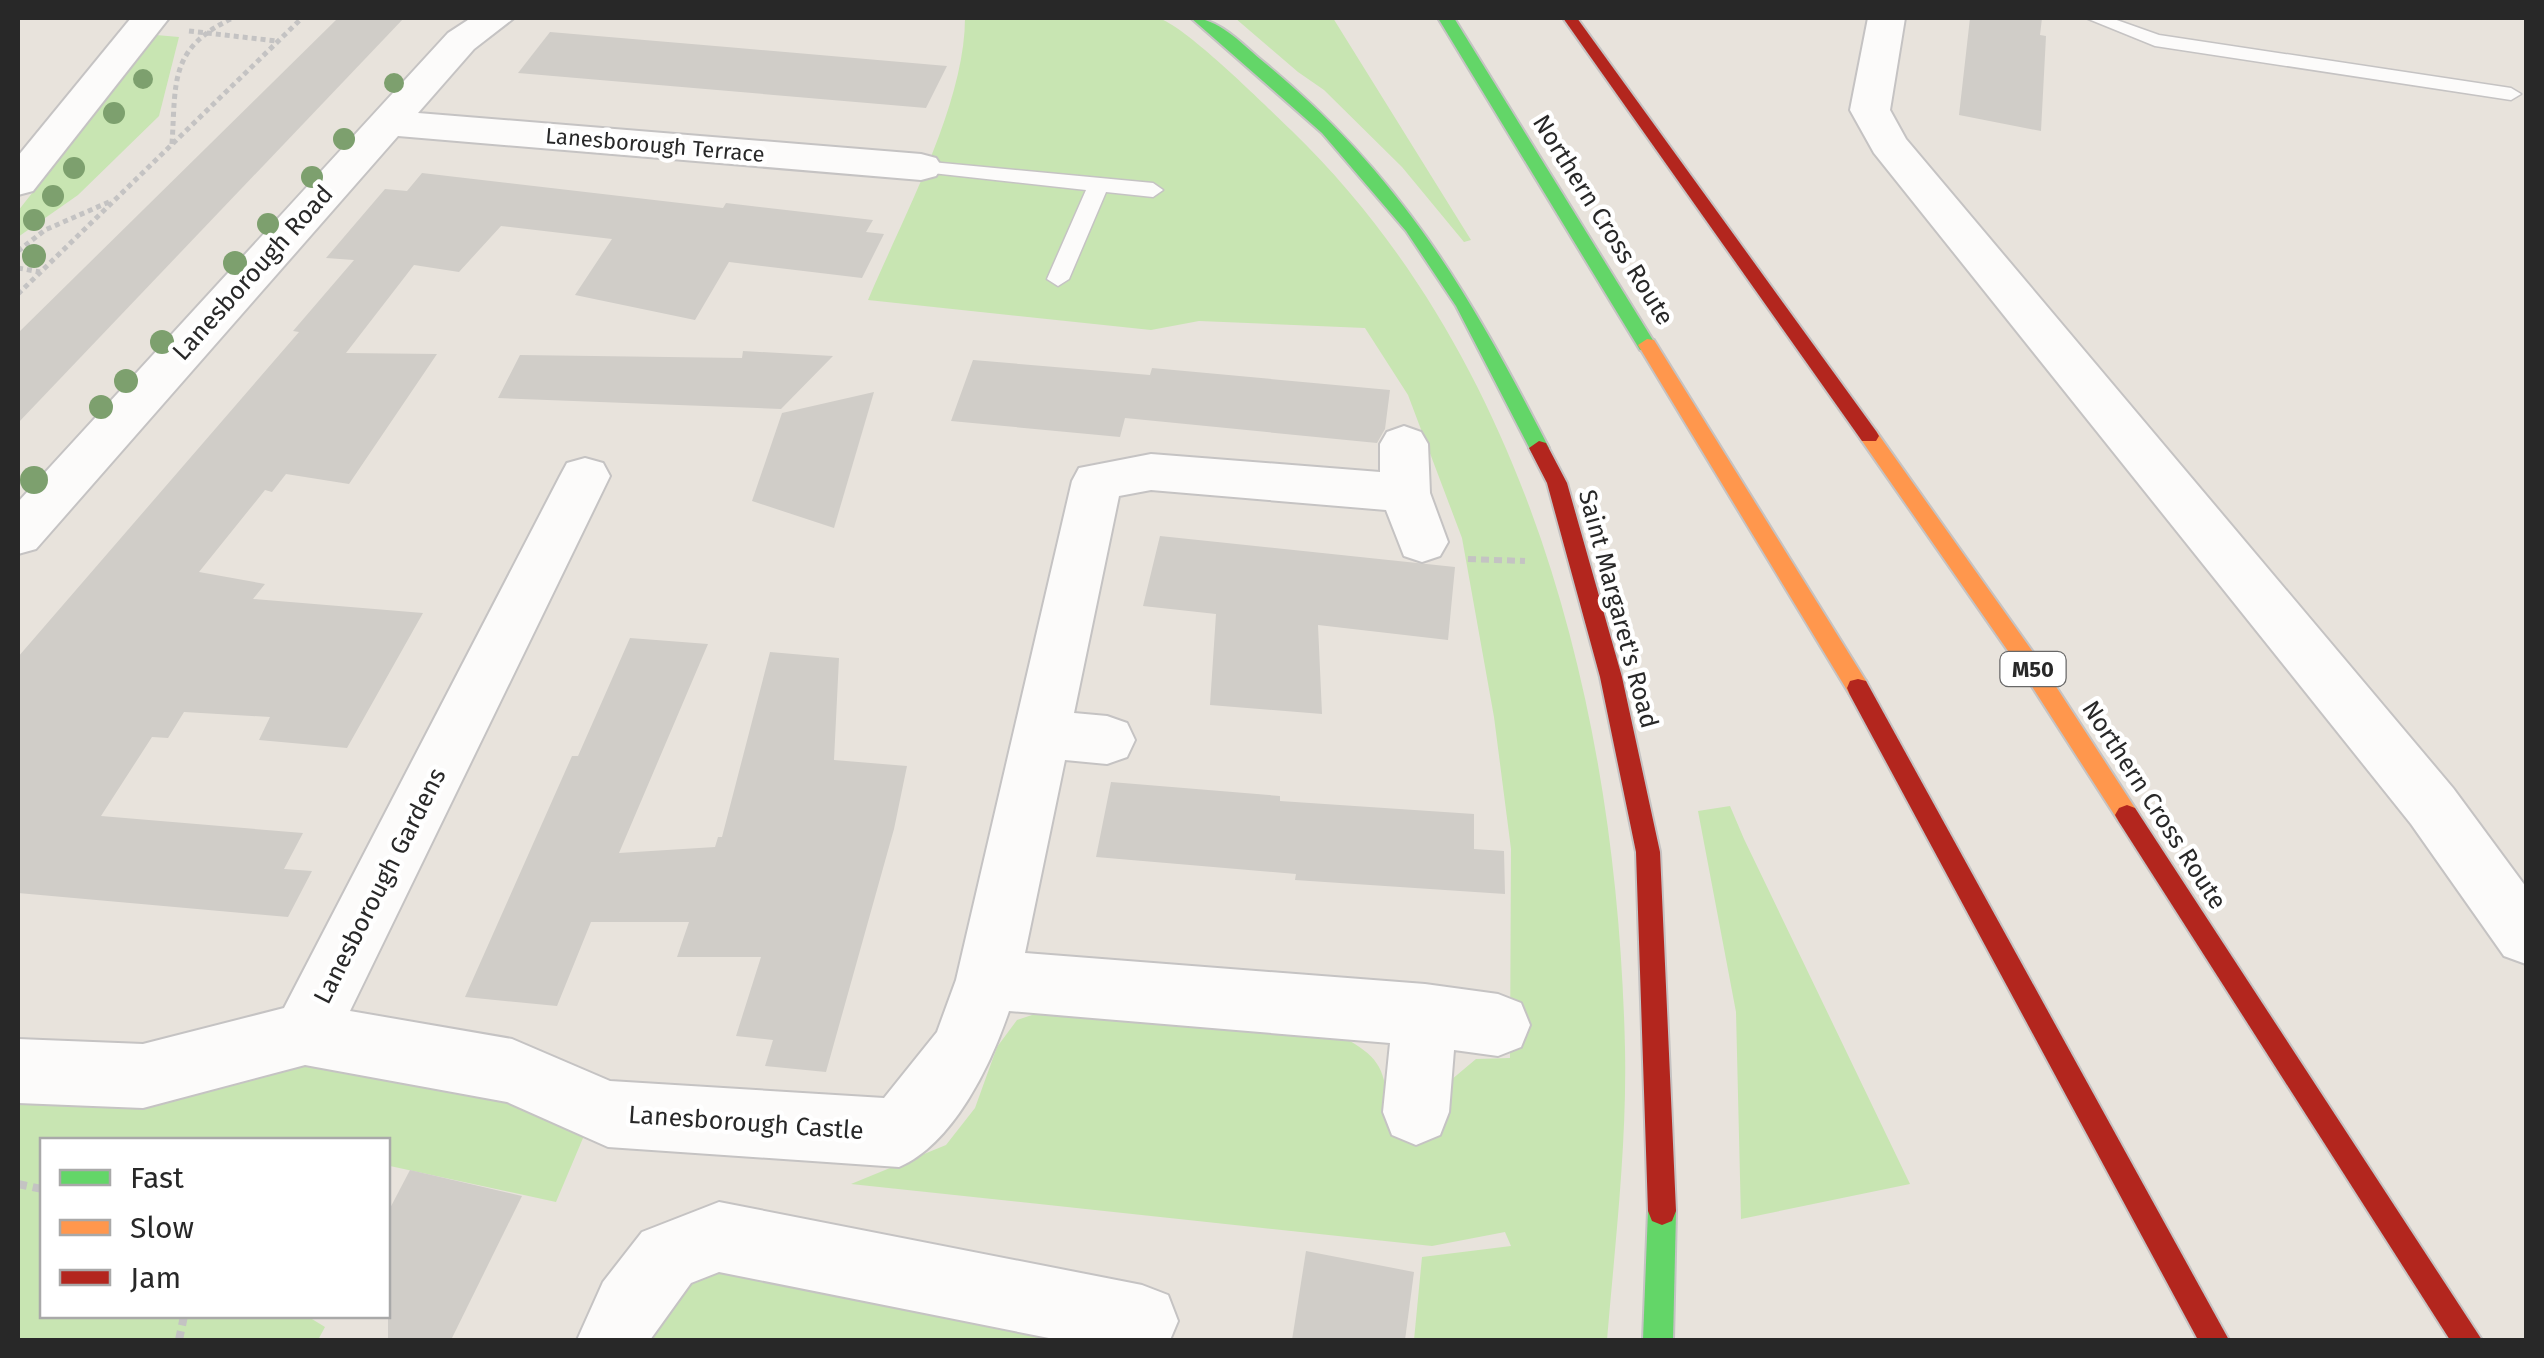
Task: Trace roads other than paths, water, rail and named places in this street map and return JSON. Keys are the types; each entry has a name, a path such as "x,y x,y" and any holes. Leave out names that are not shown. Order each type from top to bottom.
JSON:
{"main road":[{"name":"Saint Margaret's Road","path":"1198,18 1248,53 1347,150 1436,260 1492,354 1557,483 1610,677 1648,852 1663,1189 1658,1340"},
{"name":"Northern Cross Route","path":"1446,18 1862,694 2214,1340"},
{"name":"Northern Cross Route","path":"1570,18 1741,253 2032,668 2468,1340"}],"street":[{"name":"Lanesborough Road","path":"18,534 461,41 494,18"},
{"path":"1886,18 1870,110 1888,144 2432,806 2526,936"},
{"path":"18,182 146,22"},
{"name":"Lanesborough Terrace","path":"388,123 921,167"},
{"path":"1404,444 1406,493 1422,542"},
{"name":"Lanesborough Castle","path":"306,1034 512,1071 608,1114 899,1133 963,1051 988,980 1097,482 1151,472 1406,493"},
{"name":"Lanesborough Gardens","path":"18,1071 143,1076 306,1034 586,476"},
{"path":"1046,706 1107,740"},
{"path":"988,980 1425,1015 1498,1025"},
{"path":"1416,1112 1425,1015"},
{"path":"613,1340 628,1307 667,1257 719,1237 1142,1321"}],"lane":[{"path":"2096,18 2156,40 2511,94"},
{"path":"921,167 1153,190"},
{"path":"1058,280 1098,185"}]}
